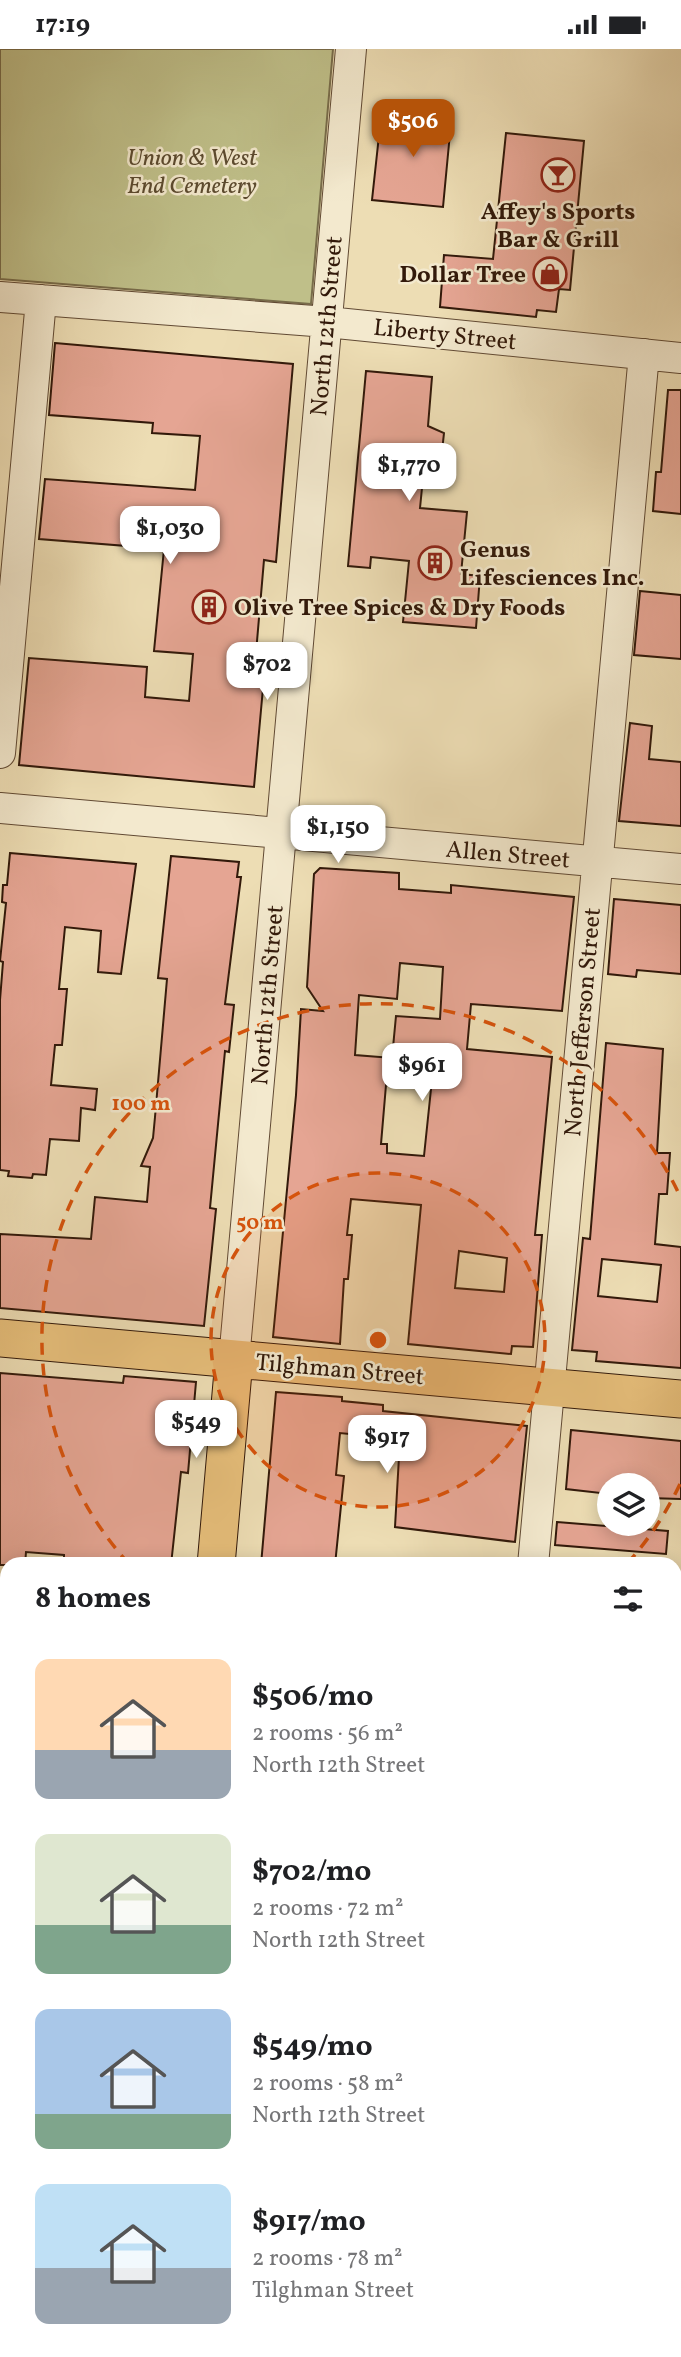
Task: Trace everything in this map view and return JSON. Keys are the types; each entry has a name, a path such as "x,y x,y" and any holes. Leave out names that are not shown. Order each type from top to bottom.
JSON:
{"main road":[{"name":"Tilghman Street","path":"0,1338 681,1399"},
{"name":"North 12th Street","path":"217,1557 234,1360"}],"street":[{"name":"North 12th Street","path":"234,1360 351,49"},
{"name":"Liberty Street","path":"0,297 327,322 681,358"},
{"path":"0,753 41,300"},
{"name":"North Jefferson Street","path":"534,1557 644,354"},
{"name":"Allen Street","path":"0,808 681,869"}],"green space":[{"name":"Union & West End Cemetery","path":"0,49 333,49 311,304 0,279"}],"building":[{"path":"413,108 452,112 443,207 372,200 381,117 412,120"},
{"path":"506,133 584,141 570,290 559,289 556,312 537,310 536,317 440,307 444,255 493,259"},
{"path":"55,343 293,364 276,562 264,560 254,676 264,677 254,787 19,765 29,658 147,667 145,697 189,701 193,654 154,651 164,549 39,539 45,479 195,490 200,436 152,433 153,423 49,415"},
{"path":"366,371 432,377 428,426 444,433 440,469 424,468 420,508 467,512 461,574 480,576 476,628 403,622 409,561 371,557 370,568 348,566"},
{"path":"668,390 681,390 681,514 653,511 656,472 661,472"},
{"path":"640,591 681,595 681,659 634,655"},
{"path":"630,723 652,726 649,759 681,762 681,826 619,821"},
{"path":"10,853 136,864 121,974 98,972 101,931 65,927 59,989 67,989 62,1045 55,1045 51,1085 97,1089 95,1110 81,1108 79,1141 50,1139 46,1175 33,1174 32,1178 8,1176 9,1171 0,1170 0,1000 3,962 0,961 6,903 2,902 3,885 7,885"},
{"path":"171,856 239,862 237,877 241,877 225,1004 234,1005 229,1052 225,1051 210,1208 216,1209 204,1326 0,1308 0,1234 91,1239 95,1197 147,1202 150,1167 141,1166 153,1138 167,979 158,978"},
{"path":"320,868 399,873 399,889 451,893 451,885 574,897 562,1011 471,1004 467,1049 552,1057 535,1235 542,1235 533,1347 512,1346 511,1354 408,1344 421,1205 351,1199 347,1235 352,1235 348,1279 344,1279 340,1344 273,1337 296,1095 301,1009 323,1011 307,987 314,874","holes":["400,963 443,967 440,1019 396,1016 392,1058 355,1055 359,995 397,999","386,1085 431,1089 424,1156 387,1153 387,1144 381,1144","459,1251 507,1258 504,1292 455,1288"]},
{"path":"614,899 681,905 681,974 637,970 636,977 608,974"},
{"path":"606,1043 663,1049 657,1153 670,1153 667,1194 659,1194 655,1244 681,1247 681,1368 596,1361 597,1352 572,1350 583,1238 590,1239","holes":["602,1259 661,1265 657,1302 598,1296"]},
{"path":"0,1373 123,1383 124,1376 196,1382 188,1473 181,1472 172,1557 64,1557 26,1552 26,1557 0,1557"},
{"path":"276,1392 342,1397 342,1401 383,1405 383,1411 527,1426 515,1542 395,1527 400,1439 340,1433 336,1475 344,1476 336,1557 262,1557"},
{"path":"571,1430 681,1441 681,1499 660,1498 660,1473 597,1473 597,1493 566,1489"},
{"path":"557,1522 597,1525 597,1536 660,1536 660,1530 668,1531 666,1554 555,1545"}],"place":[{"name":"Affey's Sports Bar & Grill","path":"558,175"},
{"name":"Dollar Tree","path":"550,274"},
{"name":"Genus Lifesciences Inc.","path":"435,563"},
{"name":"Olive Tree Spices & Dry Foods","path":"209,607"}]}
